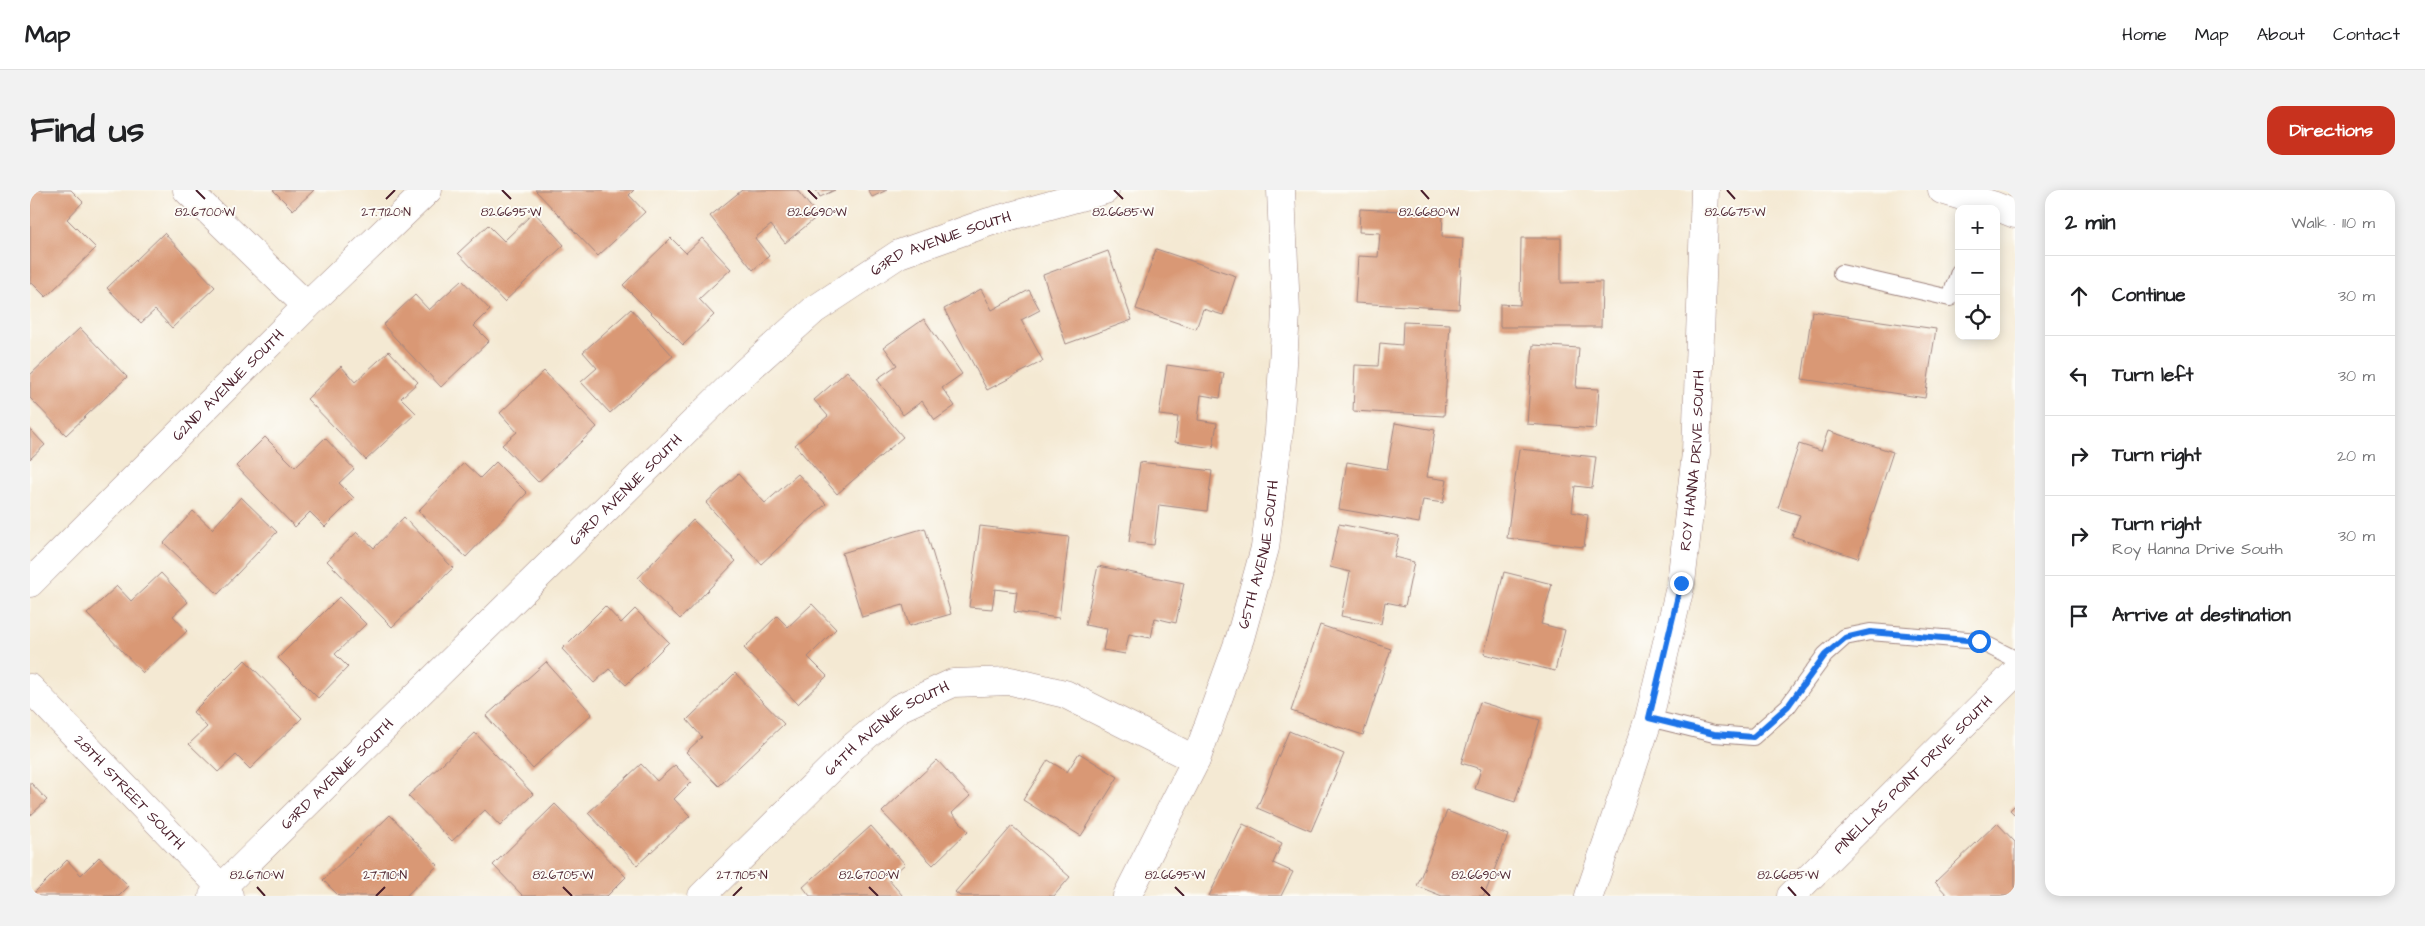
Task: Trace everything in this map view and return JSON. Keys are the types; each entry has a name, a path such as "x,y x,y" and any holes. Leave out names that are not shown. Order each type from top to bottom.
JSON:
{"street":[{"path":"187,190 308,306"},
{"name":"62ND AVENUE SOUTH","path":"30,583 308,306 428,190"},
{"name":"63RD AVENUE SOUTH","path":"221,893 744,373 814,310 899,254 989,222 1105,190"},
{"name":"65TH AVENUE SOUTH","path":"1127,896 1196,760 1240,638 1265,548 1280,431 1286,313 1281,190"},
{"name":"ROY HANNA DRIVE SOUTH","path":"1589,896 1649,718 1681,583 1696,453 1705,190"},
{"path":"1942,190 1982,205"},
{"path":"2000,210 2015,214"},
{"name":"PINELLAS POINT DRIVE SOUTH","path":"1791,896 2015,673"},
{"name":"64TH AVENUE SOUTH","path":"702,896 854,746 899,708 954,683 1011,680 1065,694 1196,760"},
{"name":"28TH STREET SOUTH","path":"30,688 221,893"}],"lane":[{"path":"1841,273 1950,298 1955,284"},
{"path":"1649,718 1714,734 1753,737 1788,706 1825,655 1845,638 1870,632 1979,641 2015,659"}],"building":[{"path":"37,190 71,190 83,202 67,219 96,248 46,297 32,283 30,284 30,197"},
{"path":"273,190 314,190 293,210"},
{"path":"535,190 634,190 629,195 645,212 598,256"},
{"path":"742,190 797,190 818,216 785,243 771,225 755,238 769,256 753,270 710,216"},
{"path":"816,190 835,190 820,197"},
{"path":"868,190 887,190 872,197"},
{"path":"1360,209 1443,213 1442,237 1463,238 1459,309 1355,303 1358,256 1378,257 1380,233 1359,232"},
{"path":"534,212 564,245 504,302 458,253 488,225 504,241"},
{"path":"164,233 215,287 172,328 155,310 141,323 107,288"},
{"path":"671,238 686,253 702,238 731,269 699,299 714,315 683,345 623,285"},
{"path":"1521,238 1561,238 1561,283 1602,282 1601,327 1500,327 1500,304 1520,305"},
{"path":"1156,249 1236,276 1223,315 1203,309 1196,329 1136,309"},
{"path":"1108,251 1132,320 1066,344 1043,275"},
{"path":"462,280 490,310 474,326 489,341 441,387 383,325 415,295 429,310"},
{"path":"981,289 992,310 1029,290 1040,310 1021,320 1043,361 987,390 944,309"},
{"path":"631,309 673,356 610,413 581,382 597,368 583,352"},
{"path":"1812,311 1936,329 1925,398 1802,379"},
{"path":"924,319 962,374 942,388 955,406 935,420 922,401 903,415 877,379 897,365 884,347"},
{"path":"1403,322 1450,324 1444,416 1353,411 1355,365 1378,366 1380,343 1402,345"},
{"path":"80,328 127,377 66,435 30,398 30,375"},
{"path":"1533,345 1579,348 1576,388 1599,389 1596,429 1527,424"},
{"path":"389,351 418,382 401,398 416,413 366,460 307,399 341,366 355,382"},
{"path":"1167,365 1224,373 1220,398 1201,395 1198,420 1217,423 1213,448 1175,442 1178,417 1159,415"},
{"path":"544,371 597,427 538,482 502,445 517,432 500,413"},
{"path":"847,371 903,437 837,494 795,445 828,416 814,400"},
{"path":"1395,423 1435,430 1427,477 1447,480 1443,503 1423,500 1419,523 1339,509 1347,462 1387,469"},
{"path":"30,429 45,445 30,459"},
{"path":"1828,431 1893,452 1858,558 1792,536 1800,515 1778,508 1799,444 1821,451"},
{"path":"265,437 295,467 325,438 354,469 339,483 354,498 325,527 310,512 295,527 236,466"},
{"path":"1519,449 1596,457 1592,488 1575,486 1572,512 1588,515 1584,547 1507,538"},
{"path":"496,462 527,493 466,557 418,511 464,463 480,478"},
{"path":"1140,462 1212,471 1207,511 1159,505 1154,545 1129,542"},
{"path":"738,474 765,503 798,474 826,504 761,564 706,503"},
{"path":"241,497 277,532 218,594 164,543 193,511 212,529"},
{"path":"404,517 453,568 392,627 327,561 357,532 374,548"},
{"path":"693,520 736,561 680,619 638,578"},
{"path":"1339,524 1399,536 1394,557 1414,562 1405,606 1385,602 1381,624 1341,616 1350,572 1330,567"},
{"path":"980,526 1069,537 1059,618 1014,612 1017,592 995,589 992,609 969,607"},
{"path":"925,528 951,614 909,626 903,605 862,617 842,553"},
{"path":"1098,566 1184,583 1176,623 1155,618 1151,638 1129,634 1125,654 1103,650 1107,629 1085,625"},
{"path":"1504,572 1552,584 1541,624 1565,630 1555,671 1484,654"},
{"path":"161,573 188,602 173,616 187,631 143,673 87,614 117,586 131,601"},
{"path":"339,597 366,624 335,654 348,667 318,698 278,658"},
{"path":"812,604 836,629 808,657 827,676 798,704 744,648 777,616 788,627"},
{"path":"605,606 621,623 635,609 669,642 626,685 609,669 594,683 562,649"},
{"path":"1320,625 1391,649 1363,735 1291,711"},
{"path":"245,660 302,718 250,769 236,755 218,772 189,744 207,727 193,712"},
{"path":"546,662 592,714 532,768 486,716"},
{"path":"735,673 784,724 719,786 686,752 702,737 687,720"},
{"path":"1480,702 1540,720 1515,802 1475,789 1481,769 1461,763"},
{"path":"1289,731 1344,754 1311,831 1257,808"},
{"path":"475,733 533,794 500,826 485,810 452,841 408,796"},
{"path":"1079,753 1118,777 1081,836 1023,800 1048,760 1067,772"},
{"path":"937,760 970,796 952,813 968,831 933,865 882,812"},
{"path":"641,764 657,781 675,765 691,782 674,799 690,816 637,865 588,813"},
{"path":"30,782 47,800 30,816"},
{"path":"555,804 626,877 607,896 523,896 493,865"},
{"path":"2015,805 2015,815 2010,810"},
{"path":"1447,811 1508,835 1484,896 1442,896 1417,886"},
{"path":"390,815 438,865 406,896 339,896 323,880"},
{"path":"1997,823 2015,842 2015,896 1948,896 1935,882"},
{"path":"1243,824 1282,843 1273,863 1293,872 1281,896 1209,896"},
{"path":"871,826 905,864 888,879 903,896 810,896 803,887"},
{"path":"1012,826 1070,877 1054,896 960,896 955,892"},
{"path":"99,857 129,886 119,896 31,896 67,860 81,875"}],"route":[{"path":"1681,583 1649,718 1714,734 1753,737 1788,706 1825,655 1845,638 1870,632 1979,641"}]}
